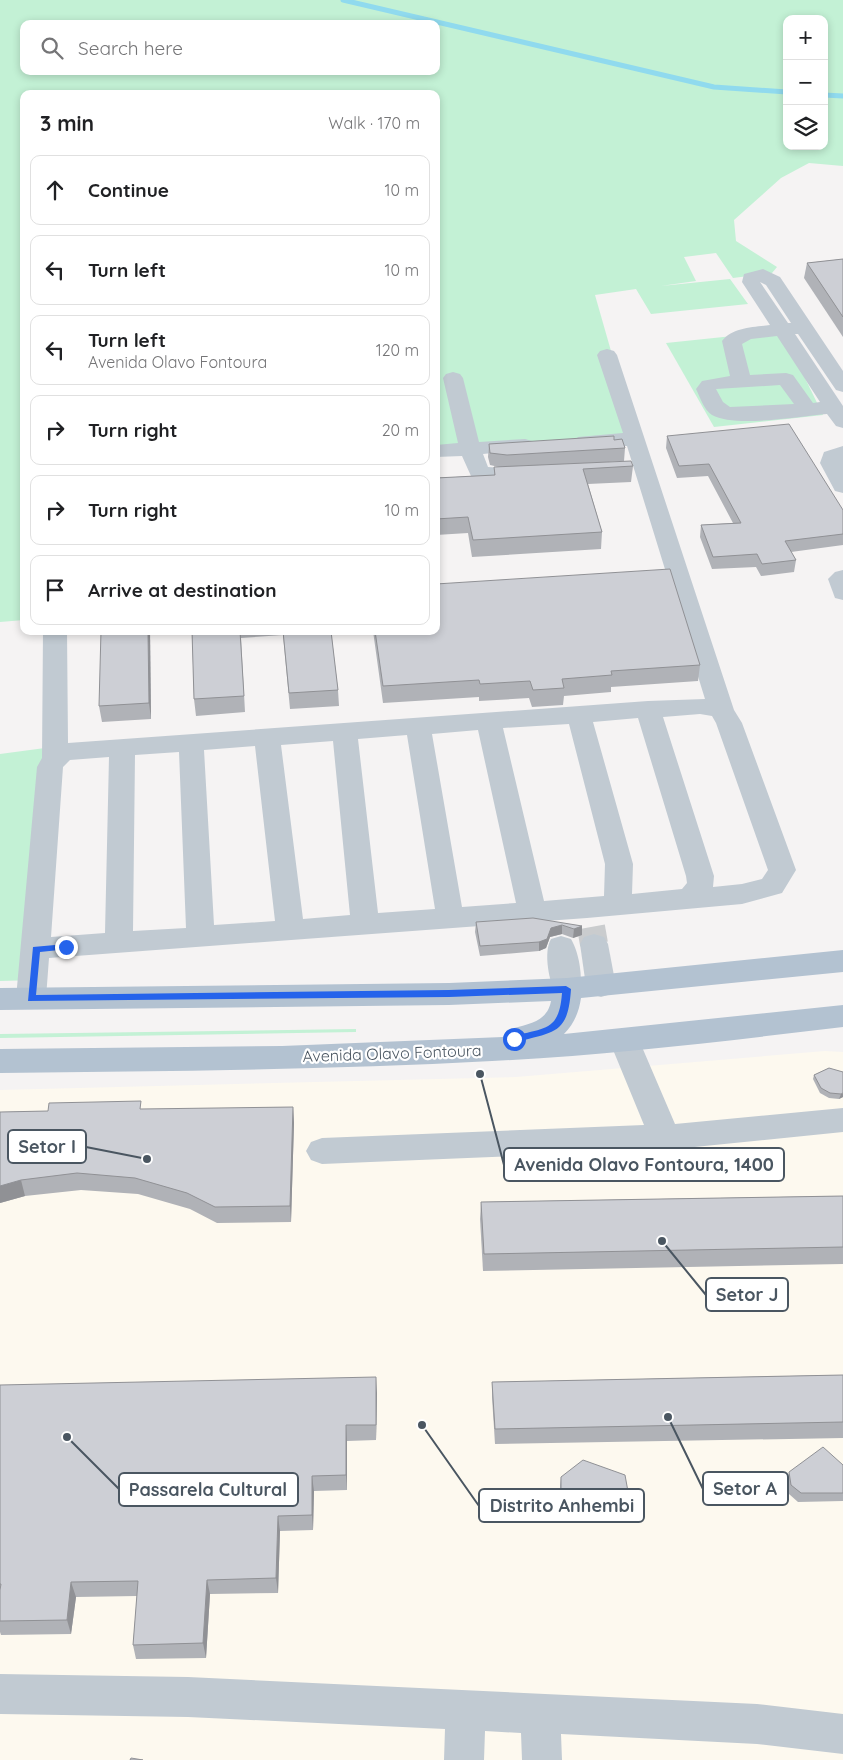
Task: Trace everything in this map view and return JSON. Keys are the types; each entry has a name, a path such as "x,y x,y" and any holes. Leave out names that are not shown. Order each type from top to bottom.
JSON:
{"main road":[{"path":"0,1000 31,998 449,994 566,989 843,961"},
{"path":"494,1049 505,1042 548,1030 557,1024 563,1018 566,989"},
{"name":"Avenida Olavo Fontoura","path":"0,1061 153,1059 494,1049 624,1040 843,1016"}],"lane":[{"path":"838,414 751,282 751,278 763,275 769,277 843,386"},
{"path":"741,381 732,341 747,334 804,328"},
{"path":"36,949 450,917 591,926 618,904 742,894 772,886 782,870 729,723 721,710 635,469 635,439 607,355"},
{"path":"453,378 470,448 479,470 489,475 546,474"},
{"path":"807,409 786,379 741,381 709,385 706,389 716,408 728,414 807,409 838,414"},
{"path":"711,399 795,391"},
{"path":"568,442 635,439"},
{"path":"440,450 542,444"},
{"path":"843,452 832,457 831,463 843,486"},
{"path":"843,577 840,579 843,593"},
{"path":"31,998 50,767 54,758 55,635"},
{"path":"54,758 64,752 648,709 700,706 721,710"},
{"path":"648,709 700,876 701,884 691,898"},
{"path":"579,715 619,864 618,904"},
{"path":"489,722 504,796 552,923 566,989"},
{"path":"418,727 450,917"},
{"path":"345,732 365,924"},
{"path":"266,738 290,929"},
{"path":"191,743 200,936"},
{"path":"118,942 122,748"},
{"path":"591,926 601,986"},
{"path":"624,1040 665,1138"},
{"path":"322,1151 665,1138 843,1120"},
{"path":"0,1694 188,1697 465,1710 758,1724 843,1734"},
{"path":"464,1760 465,1710"},
{"path":"541,1714 542,1760"}],"shaded area":[{"path":"825,1051 843,1052 843,1760 0,1760 0,1090 516,1077"}],"green space":[{"path":"0,0 843,0 843,166 809,163 781,178 734,220 736,241 777,267 772,273 733,278 716,253 684,257 696,281 661,286 730,279 748,304 651,314 636,289 595,295 635,435 440,448 440,90 20,90 20,620 0,622"},
{"path":"782,331 823,415 714,427 666,343"},
{"path":"45,748 38,980 0,981 0,754"},
{"path":"356,1029 356,1032 0,1038 0,1034"}],"building":[{"path":"843,259 843,317 807,263"},
{"path":"789,424 843,510 843,534 785,541 796,560 762,564 757,554 713,557 701,525 741,523 709,464 679,466 667,436"},
{"path":"614,436 614,440 622,439 625,448 507,455 490,453 489,444"},
{"path":"631,461 633,466 583,469 602,532 473,540 468,517 440,519 440,478 495,475 494,467"},
{"path":"670,569 700,665 611,671 612,675 562,679 564,688 533,690 530,681 480,684 479,680 383,686 376,635 440,635 440,584"},
{"path":"101,635 148,635 149,703 99,706"},
{"path":"192,635 240,635 244,696 194,699"},
{"path":"283,635 331,635 338,690 289,693"},
{"path":"533,918 582,926 574,929 562,925 551,928 547,939 539,942 480,946 476,922"},
{"path":"829,1068 843,1072 843,1093 830,1093 821,1088 814,1075"},
{"path":"141,1101 140,1109 293,1107 290,1206 215,1207 187,1193 135,1178 77,1173 21,1180 0,1186 0,1112 48,1111 49,1103"},
{"path":"843,1196 843,1247 484,1254 481,1202"},
{"path":"843,1375 843,1422 495,1429 492,1382"},
{"path":"376,1377 376,1425 346,1425 346,1475 312,1476 312,1515 278,1516 276,1578 207,1580 203,1643 133,1645 138,1581 71,1582 67,1620 0,1621 0,1385"},
{"path":"823,1447 843,1465 843,1493 801,1493 791,1485 789,1472"},
{"path":"583,1460 625,1475 629,1497 571,1498 566,1496 561,1490 561,1477"}],"waterway":[{"path":"343,0 428,20"},
{"path":"440,23 714,87 783,92"},
{"path":"828,95 843,96"}],"tunnel":[{"path":"591,927 594,944"}],"place":[{"name":"Avenida Olavo Fontoura, 1400","path":"480,1074"},
{"name":"Setor I","path":"147,1159"},
{"name":"Setor J","path":"662,1241"},
{"name":"Setor A","path":"668,1417"},
{"name":"Distrito Anhembi","path":"422,1425"},
{"name":"Passarela Cultural","path":"67,1437"}],"route":[{"path":"66,947 36,949 31,998 449,994 566,989 563,1018 557,1024 548,1030 514,1039"}]}
